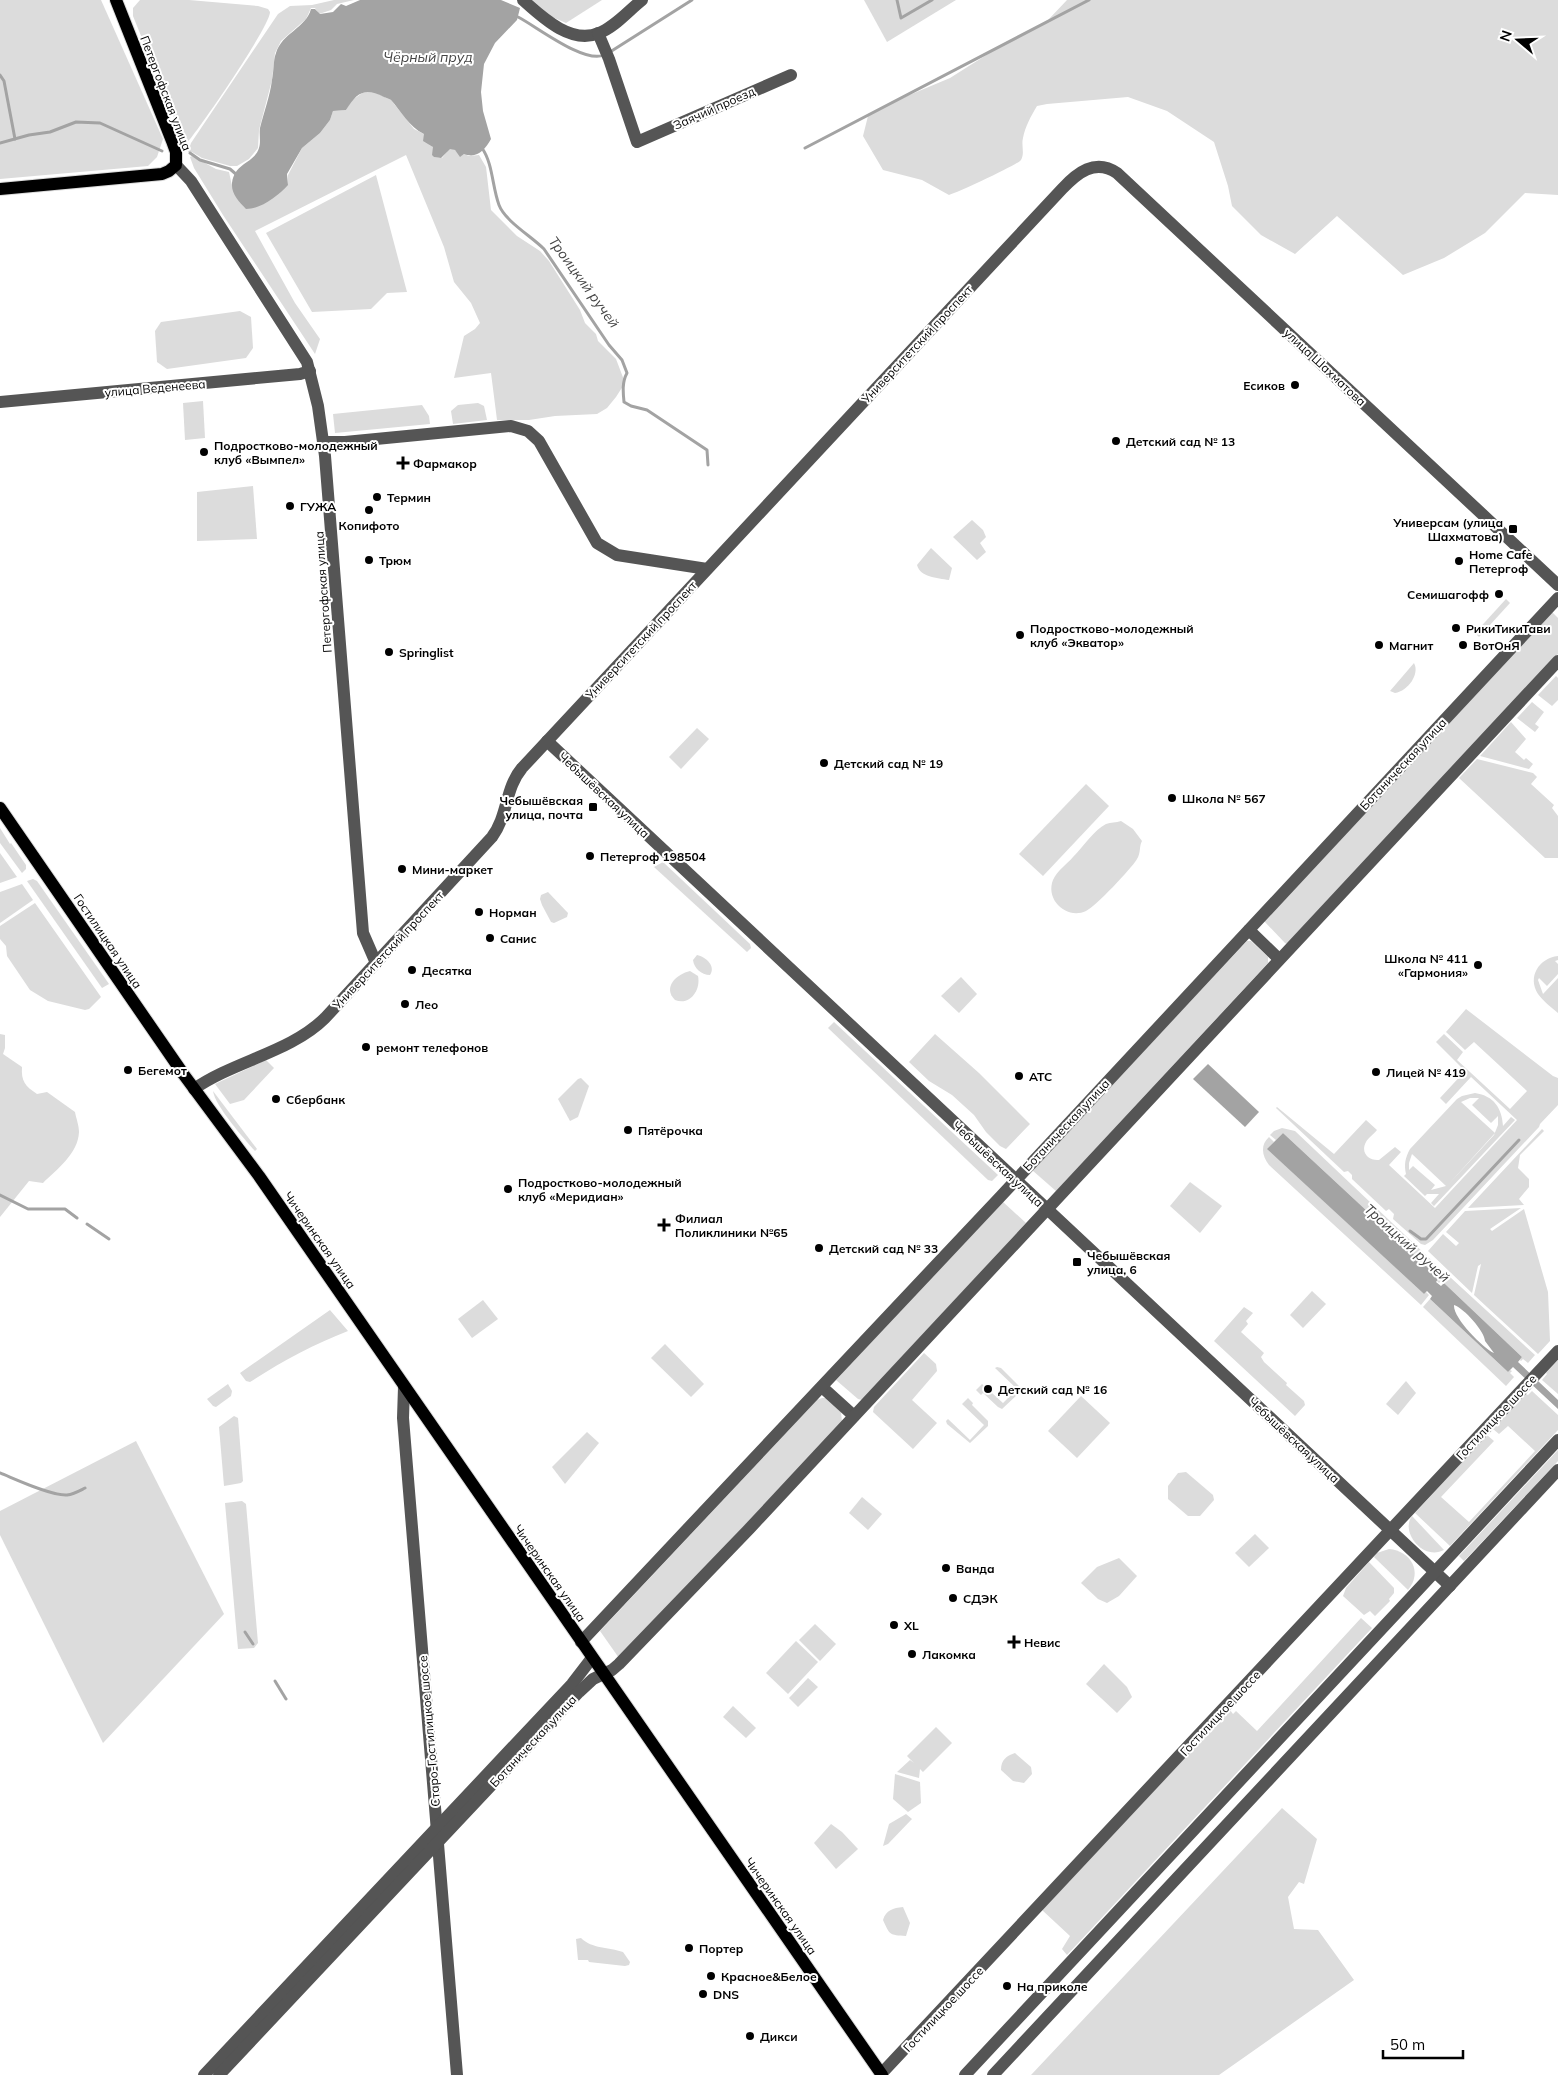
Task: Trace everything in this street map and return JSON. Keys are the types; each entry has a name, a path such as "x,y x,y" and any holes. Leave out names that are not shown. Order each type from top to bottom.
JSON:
{"main road":[{"name":"Петергофская улица","path":"116,0 176,152 176,165"},
{"path":"0,189 162,174 170,171 176,165"},
{"name":"Гостилицкая улица","path":"0,808 194,1088"},
{"name":"Чичеринская улица","path":"194,1088 259,1176 882,2074"}],"street":[{"path":"524,0 547,20 568,32 580,36 598,33 607,29 642,0"},
{"name":"Заячий проезд","path":"598,33 637,142 791,75"},
{"name":"Петергофская улица","path":"176,165 191,181 289,333 310,371 324,442 363,934 376,963"},
{"name":"улица Шахматова","path":"1085,169 1101,167 1117,173 1558,585"},
{"name":"Университетский проспект","path":"194,1088 212,1077 309,1032 325,1018 492,837 503,819 508,796 516,776 547,741 1076,174 1085,169"},
{"name":"улица Веденеева","path":"0,402 290,375 310,371"},
{"path":"324,442 345,442 511,426 523,428 539,440 597,543 617,555 707,569"},
{"name":"Ботаническая улица","path":"581,1642 822,1387 1558,598"},
{"name":"Ботаническая улица","path":"220,2075 579,1692 593,1679 612,1670 619,1664 854,1416 1558,661"},
{"name":"Чебышёвская улица","path":"547,741 1450,1586"},
{"path":"1249,930 1279,959"},
{"name":"Гостилицкое шоссе","path":"882,2074 1558,1351"},
{"name":"Старо-Гостилицкое шоссе","path":"404,1387 403,1418 457,2075"},
{"path":"822,1387 854,1416"},
{"path":"965,2075 1558,1440"},
{"path":"993,2075 1558,1470"},
{"name":"Ботаническая улица","path":"204,2075 572,1684 592,1658"}],"shaded area":[{"path":"0,0 101,0 163,139 157,157 148,166 0,179"},
{"path":"140,0 189,0 258,6 268,9 270,12 259,37 247,56 185,145 133,16 133,8"},
{"path":"334,0 354,0 337,4 331,10 319,14 315,8 311,8 306,19 281,41 275,53 272,80 259,130 258,148 249,159 237,166 230,166 188,152 191,143 278,14 290,6 312,5"},
{"path":"532,0 602,0 566,23 552,17"},
{"path":"864,0 956,0 887,42"},
{"path":"1067,0 1558,0 1558,195 1525,193 1485,233 1444,258 1403,275 1337,216 1295,254 1261,235 1232,206 1228,186 1214,142 1167,111 1128,97 1037,106 1024,134 1021,160 949,195 922,180 883,170 863,136 868,116 900,99 950,78 999,47 1048,20"},
{"path":"365,91 372,91 391,100 414,129 424,134 433,147 434,157 442,158 450,148 461,156 464,154 469,156 479,155 486,167 491,210 517,236 540,251 549,261 580,310 585,323 596,334 598,341 616,359 624,380 623,386 607,408 597,414 555,416 529,420 497,420 491,373 454,378 464,336 475,329 480,323 471,303 454,282 444,247 406,155 255,231 295,303 320,339 315,354 223,215 194,168 190,157 192,156 216,169 229,172 232,186 288,185 288,175 302,148 320,133 330,120 333,111 346,110 351,101"},
{"path":"376,175 407,292 387,293 371,309 312,312 266,233"},
{"path":"240,311 251,317 253,348 246,358 167,369 157,362 155,331 161,322"},
{"path":"203,401 205,438 185,440 183,403"},
{"path":"478,403 484,406 487,420 453,424 451,411 458,405"},
{"path":"422,405 429,416 430,424 335,433 333,414"},
{"path":"253,486 257,539 197,541 197,492"},
{"path":"972,520 983,530 986,537 980,543 986,552 977,560 953,537"},
{"path":"931,548 952,568 949,580 930,576 919,569 917,565"},
{"path":"1506,599 1510,603 1479,637 1475,633"},
{"path":"1552,612 1558,618 1558,654 1287,944 1285,943 1264,921"},
{"path":"1414,663 1414,677 1408,686 1400,692 1390,691"},
{"path":"1556,676 1558,678 1558,700 1552,706 1538,695"},
{"path":"1532,702 1544,712 1535,724 1539,727 1535,732 1517,718"},
{"path":"1511,722 1526,739 1515,752 1524,760 1526,758 1533,764 1529,769 1480,756"},
{"path":"697,728 709,739 681,769 669,757"},
{"path":"1477,759 1533,773 1537,777 1531,784 1554,805 1552,808 1558,816 1558,858 1545,858 1459,778"},
{"path":"1086,784 1109,806 1043,876 1019,854"},
{"path":"1121,821 1133,829 1142,841 1137,859 1113,887 1091,908 1079,913 1072,913 1059,906 1052,895 1051,887 1055,877 1097,830 1106,824"},
{"path":"0,828 26,865 26,869 22,873 0,843"},
{"path":"0,853 17,877 0,883"},
{"path":"663,862 750,944 751,948 747,952 654,867"},
{"path":"33,879 37,881 109,984 102,988 27,881"},
{"path":"22,884 33,900 0,923 0,892"},
{"path":"548,892 568,913 567,917 554,923 551,922 540,899 541,895"},
{"path":"35,903 101,997 89,1009 85,1010 48,1001 30,990 7,956 6,946 0,939 0,926"},
{"path":"1247,941 1251,941 1268,957 1268,963 1056,1191 1032,1170"},
{"path":"697,955 704,958 711,965 712,972 710,975 704,974 696,968 693,960"},
{"path":"1558,956 1558,960 1555,961 1558,964 1558,974 1547,986 1539,978 1538,980 1543,994 1558,978 1558,1013 1538,994 1535,988 1534,975 1540,964 1545,960"},
{"path":"690,971 698,976 696,991 690,999 685,1001 675,1000 670,990 673,982 680,975"},
{"path":"961,977 977,994 959,1013 941,996"},
{"path":"1466,1009 1558,1078 1558,1105 1433,1240 1425,1245 1421,1244 1393,1219 1394,1214 1389,1209 1386,1211 1352,1179 1352,1175 1348,1171 1344,1172 1276,1108 1334,1154 1366,1120 1377,1130 1364,1146 1366,1155 1369,1158 1379,1160 1395,1147 1401,1152 1389,1165 1435,1208 1517,1120 1471,1077 1446,1104 1440,1098 1465,1071 1436,1042 1444,1034 1463,1052 1457,1060 1510,1109 1527,1091 1474,1042 1465,1050 1446,1032"},
{"path":"834,1022 998,1175 992,1181 988,1180 828,1028"},
{"path":"0,1034 5,1035 3,1054 22,1067 23,1080 27,1086 37,1094 47,1092 75,1112 79,1132 75,1147 66,1160 43,1183 29,1181 0,1217"},
{"path":"935,1034 979,1073 1030,1124 1006,1149 1000,1146 986,1132 974,1115 952,1095 929,1081 909,1062"},
{"path":"266,1060 274,1068 244,1100 230,1104 215,1084"},
{"path":"581,1078 589,1086 578,1117 570,1121 558,1099"},
{"path":"213,1091 257,1149 255,1151 225,1114"},
{"path":"1475,1093 1492,1100 1499,1108 1503,1126 1511,1117 1515,1120 1434,1206 1431,1203 1439,1194 1427,1194 1425,1196 1404,1176 1406,1174 1406,1158 1410,1149 1462,1096","holes":["1470,1098 1479,1098 1472,1105 1491,1123 1498,1116 1498,1125 1495,1133 1461,1102","1495,1133 1494,1135 1447,1186","1412,1154 1446,1186 1431,1190 1435,1185 1413,1166 1409,1170"]},
{"path":"1282,1128 1295,1131 1447,1275 1439,1283 1437,1281 1439,1278 1283,1133 1276,1140 1270,1135"},
{"path":"1542,1129 1544,1131 1520,1155 1518,1168 1529,1179 1529,1187 1519,1199 1524,1205 1468,1208"},
{"path":"1269,1137 1274,1142 1268,1149 1424,1294 1426,1292 1429,1295 1421,1305 1269,1165 1265,1158 1263,1147"},
{"path":"1190,1182 1222,1206 1200,1233 1170,1206"},
{"path":"1002,1201 1026,1223 862,1400 858,1399 836,1380"},
{"path":"1521,1208 1490,1229 1492,1231 1524,1209 1548,1292 1550,1341 1538,1354 1474,1295 1481,1264 1478,1266 1472,1293 1428,1251 1443,1234 1456,1246 1459,1243 1446,1232 1465,1211"},
{"path":"1450,1277 1535,1355 1528,1363 1523,1359 1521,1361 1522,1357 1444,1283"},
{"path":"1312,1291 1326,1304 1303,1328 1290,1315"},
{"path":"1430,1299 1508,1372 1512,1371 1510,1373 1514,1377 1506,1386 1423,1307"},
{"path":"483,1300 498,1319 472,1338 458,1319"},
{"path":"1244,1307 1253,1313 1246,1321 1248,1324 1241,1332 1264,1353 1261,1357 1264,1362 1304,1401 1305,1405 1295,1416 1214,1341"},
{"path":"330,1310 348,1331 298,1354 250,1382 246,1381 240,1373"},
{"path":"665,1344 704,1384 691,1397 651,1358"},
{"path":"924,1353 936,1364 937,1371 912,1400 937,1423 913,1449 873,1412 874,1407"},
{"path":"1558,1360 1558,1394 1542,1380"},
{"path":"995,1368 1001,1368 1021,1388 1020,1392 1002,1409 983,1393 981,1395 976,1390 982,1384 1003,1403 1017,1389"},
{"path":"1406,1381 1416,1393 1398,1415 1386,1404"},
{"path":"228,1384 232,1391 231,1396 216,1407 213,1406 207,1399"},
{"path":"1532,1391 1558,1415 1558,1430 1450,1546 1415,1513 1487,1435 1494,1441 1441,1497 1469,1522 1535,1451 1508,1426 1499,1434 1493,1429 1526,1394 1528,1395"},
{"path":"1081,1396 1110,1423 1077,1458 1048,1431"},
{"path":"826,1398 841,1412 842,1422 619,1658 600,1631 817,1400"},
{"path":"968,1398 973,1403 972,1405 988,1421 988,1426 970,1443 947,1424 946,1421 948,1419 970,1440 984,1425 962,1404"},
{"path":"234,1416 238,1418 243,1481 224,1486 219,1427"},
{"path":"587,1432 599,1443 565,1484 552,1467"},
{"path":"136,1441 224,1614 103,1743 0,1535 0,1511"},
{"path":"1558,1450 1558,1461 1464,1561 1459,1556"},
{"path":"1186,1472 1213,1495 1214,1500 1200,1516 1188,1516 1168,1499 1168,1486 1178,1473"},
{"path":"862,1497 882,1514 868,1530 849,1513"},
{"path":"242,1501 246,1504 258,1643 254,1648 238,1649 225,1503"},
{"path":"1412,1516 1444,1550 1428,1552 1416,1543 1411,1537 1409,1530"},
{"path":"1255,1534 1269,1548 1249,1567 1235,1553"},
{"path":"1389,1549 1403,1554 1409,1558 1412,1564 1414,1576 1408,1590 1374,1557 1377,1553"},
{"path":"1119,1558 1137,1576 1119,1596 1107,1603 1098,1599 1081,1583 1097,1567"},
{"path":"1369,1562 1394,1588 1394,1593 1389,1599 1390,1601 1375,1616 1370,1611 1364,1615 1343,1596 1346,1588"},
{"path":"1361,1618 1372,1628 1067,1955 1062,1949 1070,1936 1042,1910 1230,1710 1233,1714 1236,1711 1257,1731"},
{"path":"815,1624 836,1644 820,1661 799,1640"},
{"path":"796,1641 818,1662 788,1694 766,1673"},
{"path":"1104,1664 1127,1687 1132,1697 1117,1713 1086,1684"},
{"path":"808,1678 818,1687 798,1707 789,1698"},
{"path":"733,1706 756,1728 746,1738 723,1717"},
{"path":"936,1727 952,1743 923,1772 920,1769 919,1778 897,1772 910,1760 914,1763 907,1756"},
{"path":"1015,1753 1031,1767 1032,1774 1024,1783 1013,1781 1001,1770 1005,1759"},
{"path":"895,1774 920,1782 921,1803 908,1812 893,1799"},
{"path":"1282,1808 1317,1839 1304,1884 1299,1882 1288,1897 1294,1929 1318,1930 1354,1980 1219,2075 1031,2075"},
{"path":"906,1814 912,1819 888,1844 883,1846 889,1824"},
{"path":"831,1824 842,1832 858,1849 836,1869 814,1843"},
{"path":"903,1907 910,1923 906,1936 891,1933 883,1920 890,1910"},
{"path":"581,1938 595,1946 623,1952 630,1962 629,1965 578,1960 576,1939"}],"water":[{"name":"Чёрный пруд","path":"360,0 501,0 520,8 517,20 495,43 484,64 481,92 483,111 491,139 486,147 477,154 464,154 460,157 455,150 450,149 441,158 434,157 432,155 433,147 423,141 424,134 410,123 391,100 372,92 362,93 354,99 346,110 333,111 330,120 320,133 302,148 287,174 288,185 284,189 263,204 246,209 234,194 232,183 237,171 257,153 259,148 260,128 270,92 275,56 279,46 304,21 311,9 315,9 320,14 333,12 341,4 346,6"},
{"path":"1208,1064 1259,1112 1245,1127 1193,1079"},
{"name":"Троицкий ручей","path":"1283,1133 1439,1278 1436,1282 1441,1286 1444,1283 1522,1357 1518,1362 1558,1400 1558,1409 1513,1367 1508,1372 1430,1299 1432,1296 1427,1291 1424,1294 1267,1149","holes":["1454,1305 1478,1326 1485,1341 1494,1353 1476,1339 1463,1325 1455,1311"]}],"waterway":[{"path":"610,52 692,0"},
{"path":"897,0 901,18 932,0"},
{"path":"805,148 1089,0"},
{"path":"518,17 573,49 595,56 604,55"},
{"path":"0,75 4,81 15,139"},
{"name":"Троицкий ручей","path":"0,143 29,135 50,132 76,122 100,123 162,151"},
{"name":"Троицкий ручей","path":"482,148 486,154 502,211 512,223 544,249 609,345 622,360 627,373 623,391 624,402 647,410 707,450 708,465"},
{"name":"Троицкий ручей","path":"190,153 200,160 230,169 237,175"},
{"path":"1410,1231 1421,1239 1426,1239 1519,1140"},
{"path":"0,1195 28,1209 65,1209 77,1218"},
{"path":"87,1224 109,1239"},
{"path":"0,1473 33,1487 60,1495 72,1494 85,1488"},
{"path":"245,1632 253,1644"},
{"path":"275,1681 286,1699"}],"place":[{"name":"Есиков","path":"1295,385"},
{"name":"Детский сад № 13","path":"1116,441"},
{"name":"Подростково-молодежный клуб «Вымпел»","path":"204,452"},
{"name":"Фармакор","path":"403,463"},
{"name":"Термин","path":"377,497"},
{"name":"ГУЖА","path":"290,506"},
{"name":"Копифото","path":"369,510"},
{"name":"Универсам (улица Шахматова)","path":"1513,529"},
{"name":"Трюм","path":"369,560"},
{"name":"Home Cafe Петергоф","path":"1459,561"},
{"name":"Семишагофф","path":"1499,594"},
{"name":"РикиТикиТави","path":"1456,628"},
{"name":"Подростково-молодежный клуб «Экватор»","path":"1020,635"},
{"name":"Магнит","path":"1379,645"},
{"name":"ВотОнЯ","path":"1463,645"},
{"name":"Springlist","path":"389,652"},
{"name":"Детский сад № 19","path":"824,763"},
{"name":"Школа № 567","path":"1172,798"},
{"name":"Чебышёвская улица, почта","path":"593,807"},
{"name":"Петергоф 198504","path":"590,856"},
{"name":"Мини-маркет","path":"402,869"},
{"name":"Норман","path":"479,912"},
{"name":"Санис","path":"490,938"},
{"name":"Школа № 411 «Гармония»","path":"1478,965"},
{"name":"Десятка","path":"412,970"},
{"name":"Лео","path":"405,1004"},
{"name":"ремонт телефонов","path":"366,1047"},
{"name":"Бегемот","path":"128,1070"},
{"name":"Лицей № 419","path":"1376,1072"},
{"name":"АТС","path":"1019,1076"},
{"name":"Сбербанк","path":"276,1099"},
{"name":"Пятёрочка","path":"628,1130"},
{"name":"Подростково-молодежный клуб «Меридиан»","path":"508,1189"},
{"name":"Филиал Поликлиники №65","path":"664,1225"},
{"name":"Детский сад № 33","path":"819,1248"},
{"name":"Чебышёвская улица, 6","path":"1077,1262"},
{"name":"Детский сад № 16","path":"988,1389"},
{"name":"Ванда","path":"946,1568"},
{"name":"СДЭК","path":"953,1598"},
{"name":"XL","path":"894,1625"},
{"name":"Невис","path":"1014,1642"},
{"name":"Лакомка","path":"912,1654"},
{"name":"Портер","path":"689,1948"},
{"name":"Красное&Белое","path":"711,1976"},
{"name":"На приколе","path":"1007,1986"},
{"name":"DNS","path":"703,1994"},
{"name":"Дикси","path":"750,2036"}]}
